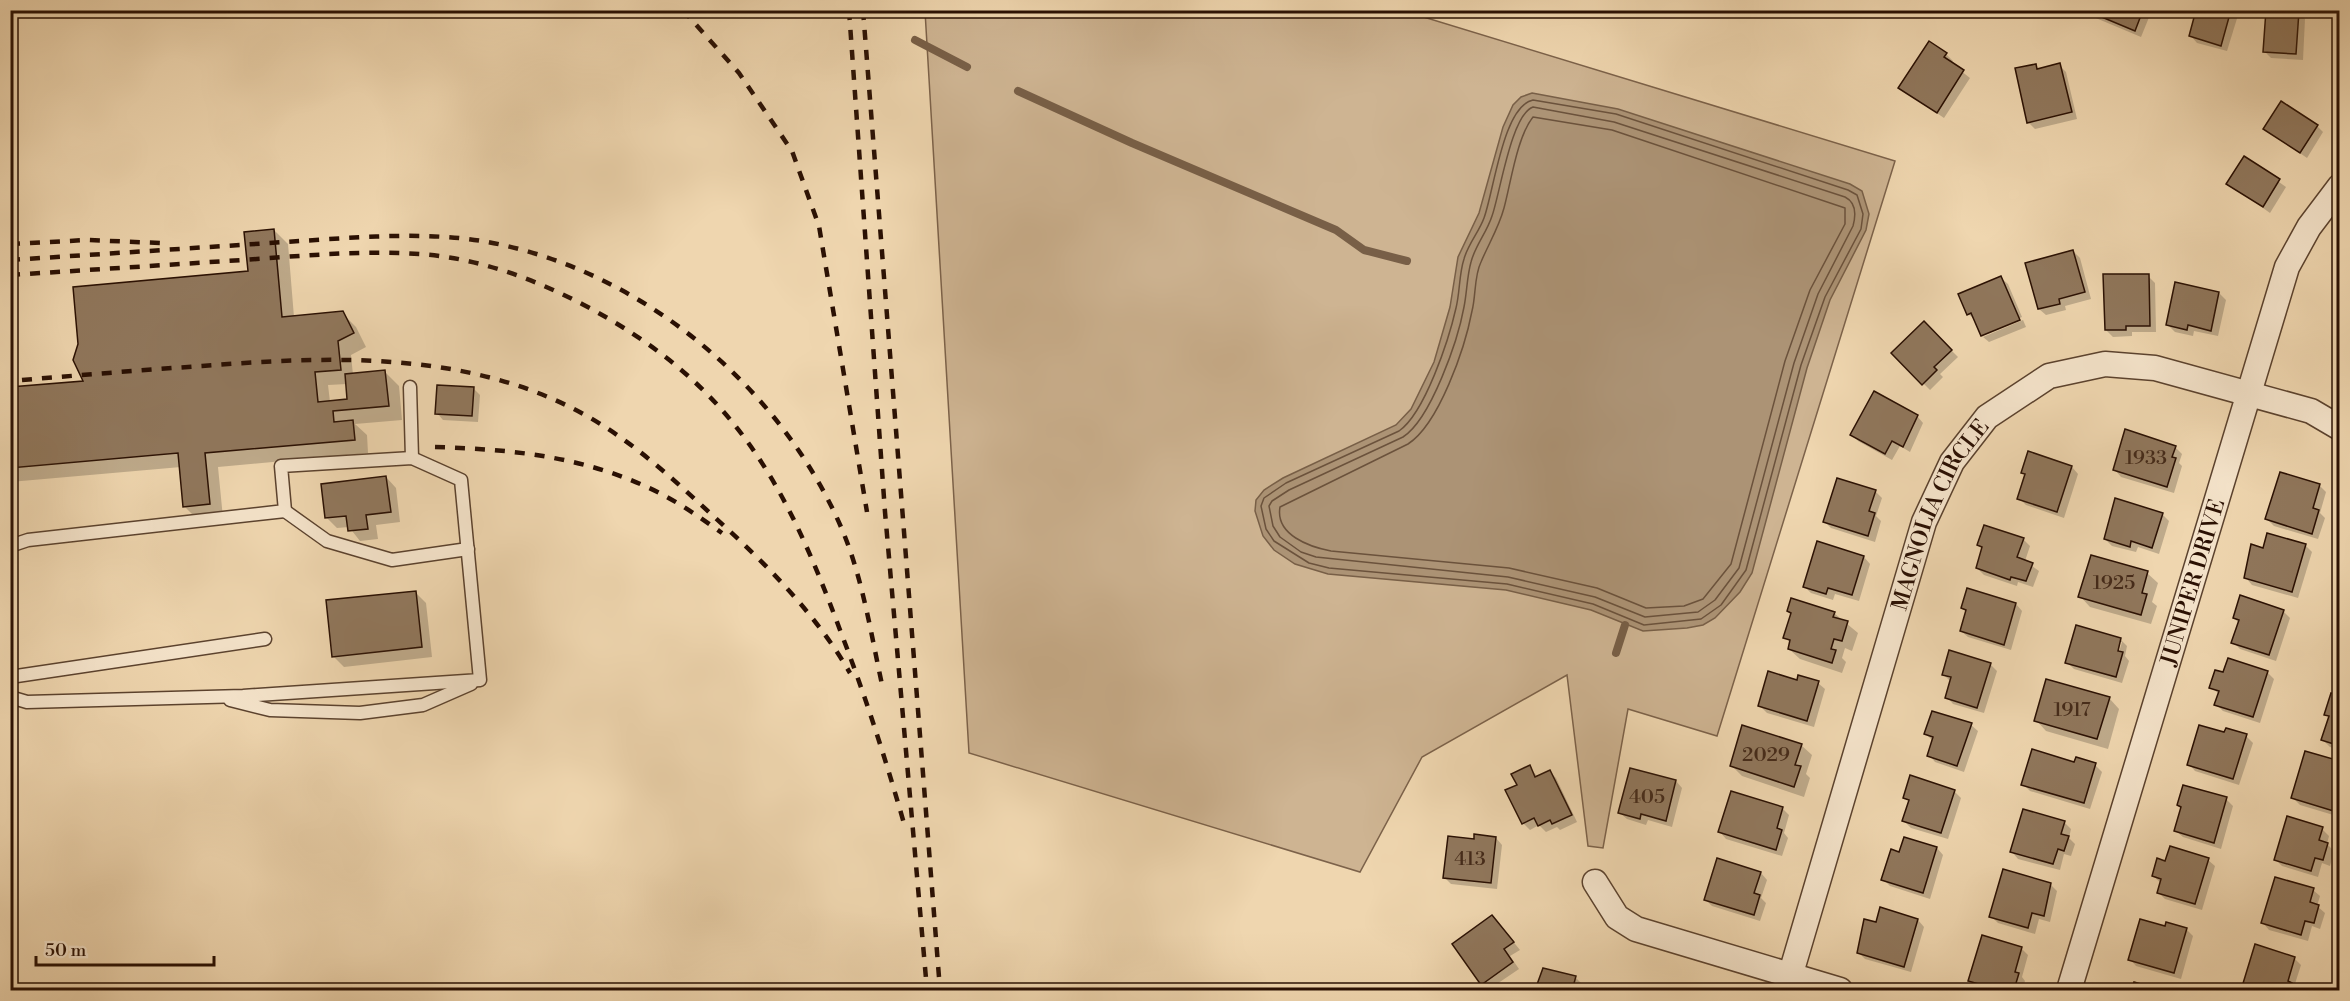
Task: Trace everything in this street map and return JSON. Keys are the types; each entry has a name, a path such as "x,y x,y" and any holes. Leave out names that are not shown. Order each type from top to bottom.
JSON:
{"street":[{"name":"JUNIPER DRIVE","path":"2069,990 2287,267 2309,227 2340,186"},
{"name":"MAGNOLIA CIRCLE","path":"1788,983 1924,522 1952,462 1987,417 2049,376 2105,364 2155,368 2311,411 2340,428"},
{"path":"1595,882 1617,917 1636,929 1788,983 1840,990"}],"lane":[{"path":"410,387 412,458"},
{"path":"285,511 281,466 412,458 461,480 480,680"},
{"path":"10,546 28,540 285,511 327,541 392,560 468,549"},
{"path":"10,677 265,639"},
{"path":"10,698 39,702 216,697 480,680"},
{"path":"216,697 270,710 360,713 423,705 480,680"}],"shaded area":[{"path":"925,11 1404,11 1895,161 1717,736 1628,709 1603,848 1588,846 1567,675 1422,757 1360,872 969,753"}],"water":[{"path":"1532,93 1618,109 1850,184 1862,191 1869,214 1866,230 1830,300 1807,368 1752,573 1740,592 1715,618 1703,625 1643,631 1591,610 1506,590 1328,574 1295,564 1274,550 1263,536 1255,511 1256,500 1264,490 1283,478 1396,425 1411,409 1434,362 1450,307 1458,257 1479,213 1503,127 1513,105 1521,97"}],"building":[{"path":"2085,10 2143,10 2135,31"},
{"path":"2196,10 2231,10 2221,46 2189,36"},
{"path":"2266,10 2299,11 2296,54 2263,52"},
{"path":"1929,41 1947,53 1944,57 1964,70 1937,113 1898,88"},
{"path":"2060,63 2072,112 2027,123 2015,68 2036,64 2037,69"},
{"path":"2281,101 2318,125 2300,153 2263,129"},
{"path":"2244,156 2280,179 2263,207 2226,184"},
{"path":"274,229 282,317 343,311 354,333 338,341 341,370 315,372 318,402 347,399 345,374 385,370 389,406 333,411 334,422 353,420 355,440 205,453 210,504 183,507 178,453 10,468 10,387 83,381 73,360 78,344 73,287 248,271 244,232"},
{"path":"2073,250 2085,292 2059,299 2060,304 2038,309 2025,263"},
{"path":"2103,274 2149,274 2150,326 2126,326 2126,330 2105,330"},
{"path":"2001,276 2020,320 1981,336 1971,313 1967,315 1958,294"},
{"path":"2175,282 2219,292 2211,331 2188,325 2187,330 2166,325"},
{"path":"1924,321 1952,350 1934,367 1937,370 1922,385 1891,353"},
{"path":"437,385 474,387 472,416 435,414"},
{"path":"1874,391 1918,415 1903,447 1892,441 1885,454 1850,435"},
{"path":"2125,429 2176,446 2172,457 2176,458 2167,487 2113,470"},
{"path":"2028,451 2072,466 2057,512 2017,499 2025,474 2021,473"},
{"path":"2280,472 2320,484 2313,508 2319,510 2312,534 2265,519"},
{"path":"386,476 391,512 366,515 368,529 348,531 346,516 325,518 321,484"},
{"path":"1837,478 1876,490 1869,511 1875,513 1868,536 1823,522"},
{"path":"2115,498 2163,513 2152,548 2131,541 2130,547 2104,539"},
{"path":"1984,525 2024,538 2017,557 2033,563 2026,581 2011,577 2010,580 1976,568 1982,547 1977,545"},
{"path":"2267,533 2306,544 2292,592 2244,578 2251,544 2263,548"},
{"path":"1817,541 1864,556 1852,595 1828,588 1826,594 1803,587"},
{"path":"2091,555 2148,571 2142,593 2147,594 2141,615 2078,597"},
{"path":"1967,588 2016,603 2004,645 1960,631 1966,610 1961,608"},
{"path":"416,591 422,647 332,657 326,600"},
{"path":"2240,595 2284,610 2269,655 2231,643 2239,620 2233,618"},
{"path":"1791,598 1835,612 1833,617 1848,621 1842,641 1834,639 1831,649 1836,650 1832,663 1788,649 1790,640 1783,638 1791,613 1787,611"},
{"path":"2076,625 2121,638 2118,651 2123,652 2116,677 2065,663"},
{"path":"1949,650 1991,663 1977,708 1945,698 1951,677 1942,675"},
{"path":"2228,658 2268,671 2253,717 2214,705 2219,691 2209,688 2215,670 2223,672"},
{"path":"2340,659 2340,676 2335,675"},
{"path":"1768,671 1797,680 1798,675 1819,681 1807,721 1758,706"},
{"path":"2046,679 2110,697 2097,739 2034,721"},
{"path":"2331,693 2340,696 2340,746 2321,740 2329,716 2324,715"},
{"path":"1932,711 1972,723 1957,766 1927,756 1933,737 1924,734"},
{"path":"1742,725 1802,744 1795,765 1801,766 1794,787 1730,766"},
{"path":"2199,725 2224,732 2226,728 2247,734 2233,779 2187,765"},
{"path":"2032,749 2074,762 2076,757 2096,763 2084,803 2021,785"},
{"path":"2305,751 2340,761 2340,813 2291,798"},
{"path":"1530,765 1535,777 1550,770 1572,815 1552,824 1550,820 1538,826 1534,818 1522,824 1505,790 1517,785 1511,774"},
{"path":"1630,768 1676,780 1666,821 1641,814 1640,819 1618,813"},
{"path":"1910,775 1955,790 1941,833 1902,821 1909,800 1903,798"},
{"path":"2183,785 2227,797 2214,843 2174,831 2181,807 2177,805"},
{"path":"1731,791 1783,807 1777,828 1782,830 1776,850 1718,832"},
{"path":"2023,809 2065,821 2061,834 2069,836 2064,851 2058,849 2053,864 2010,852"},
{"path":"2287,816 2323,827 2319,840 2328,843 2323,860 2315,858 2311,871 2274,860"},
{"path":"1474,834 1496,837 1491,883 1443,878 1448,836 1474,839"},
{"path":"1904,837 1937,847 1923,893 1881,880 1891,849 1899,852"},
{"path":"2170,846 2209,858 2195,904 2157,893 2161,879 2152,876 2157,858 2165,861"},
{"path":"1717,858 1761,872 1754,893 1760,895 1754,915 1704,900"},
{"path":"2003,869 2051,883 2044,916 2032,913 2028,928 1989,917"},
{"path":"2275,877 2314,888 2310,902 2319,905 2314,923 2305,921 2301,935 2261,923"},
{"path":"1880,907 1918,919 1904,967 1857,953 1864,919 1876,922"},
{"path":"1492,915 1514,942 1504,949 1513,962 1481,985 1452,944"},
{"path":"2140,919 2165,926 2166,922 2187,928 2174,973 2128,960"},
{"path":"1982,935 2022,947 2015,972 2019,973 2014,990 2000,990 1968,981"},
{"path":"2255,944 2295,957 2288,981 2292,983 2290,990 2241,990"},
{"path":"1543,968 1576,976 1573,987 1582,990 1535,990"},
{"path":"2134,982 2162,990 2131,990"}],"waterway":[{"path":"915,40 967,67"},
{"path":"1018,91 1132,143 1336,230 1364,250 1407,261"},
{"path":"1616,653 1625,625"}],"railway":[{"path":"683,10 739,73 792,151 819,226 867,512"},
{"path":"849,10 885,512 927,990"},
{"path":"863,10 940,990"},
{"path":"10,260 359,237 434,236 482,241 539,255 595,277 647,305 696,340 741,381 781,426 814,475 849,546 866,607 883,689"},
{"path":"10,244 87,240 160,243"},
{"path":"10,275 331,254 420,254 462,260 524,278 582,304 634,334 677,367 714,402 746,440 773,481 797,526 840,630 875,728 905,827"},
{"path":"22,380 300,360 350,360 399,362 448,369 495,379 542,394 604,426 652,461 681,487 786,588 836,650 850,673"},
{"path":"435,447 516,452 596,468 622,476 657,492 686,508 722,533"}]}
